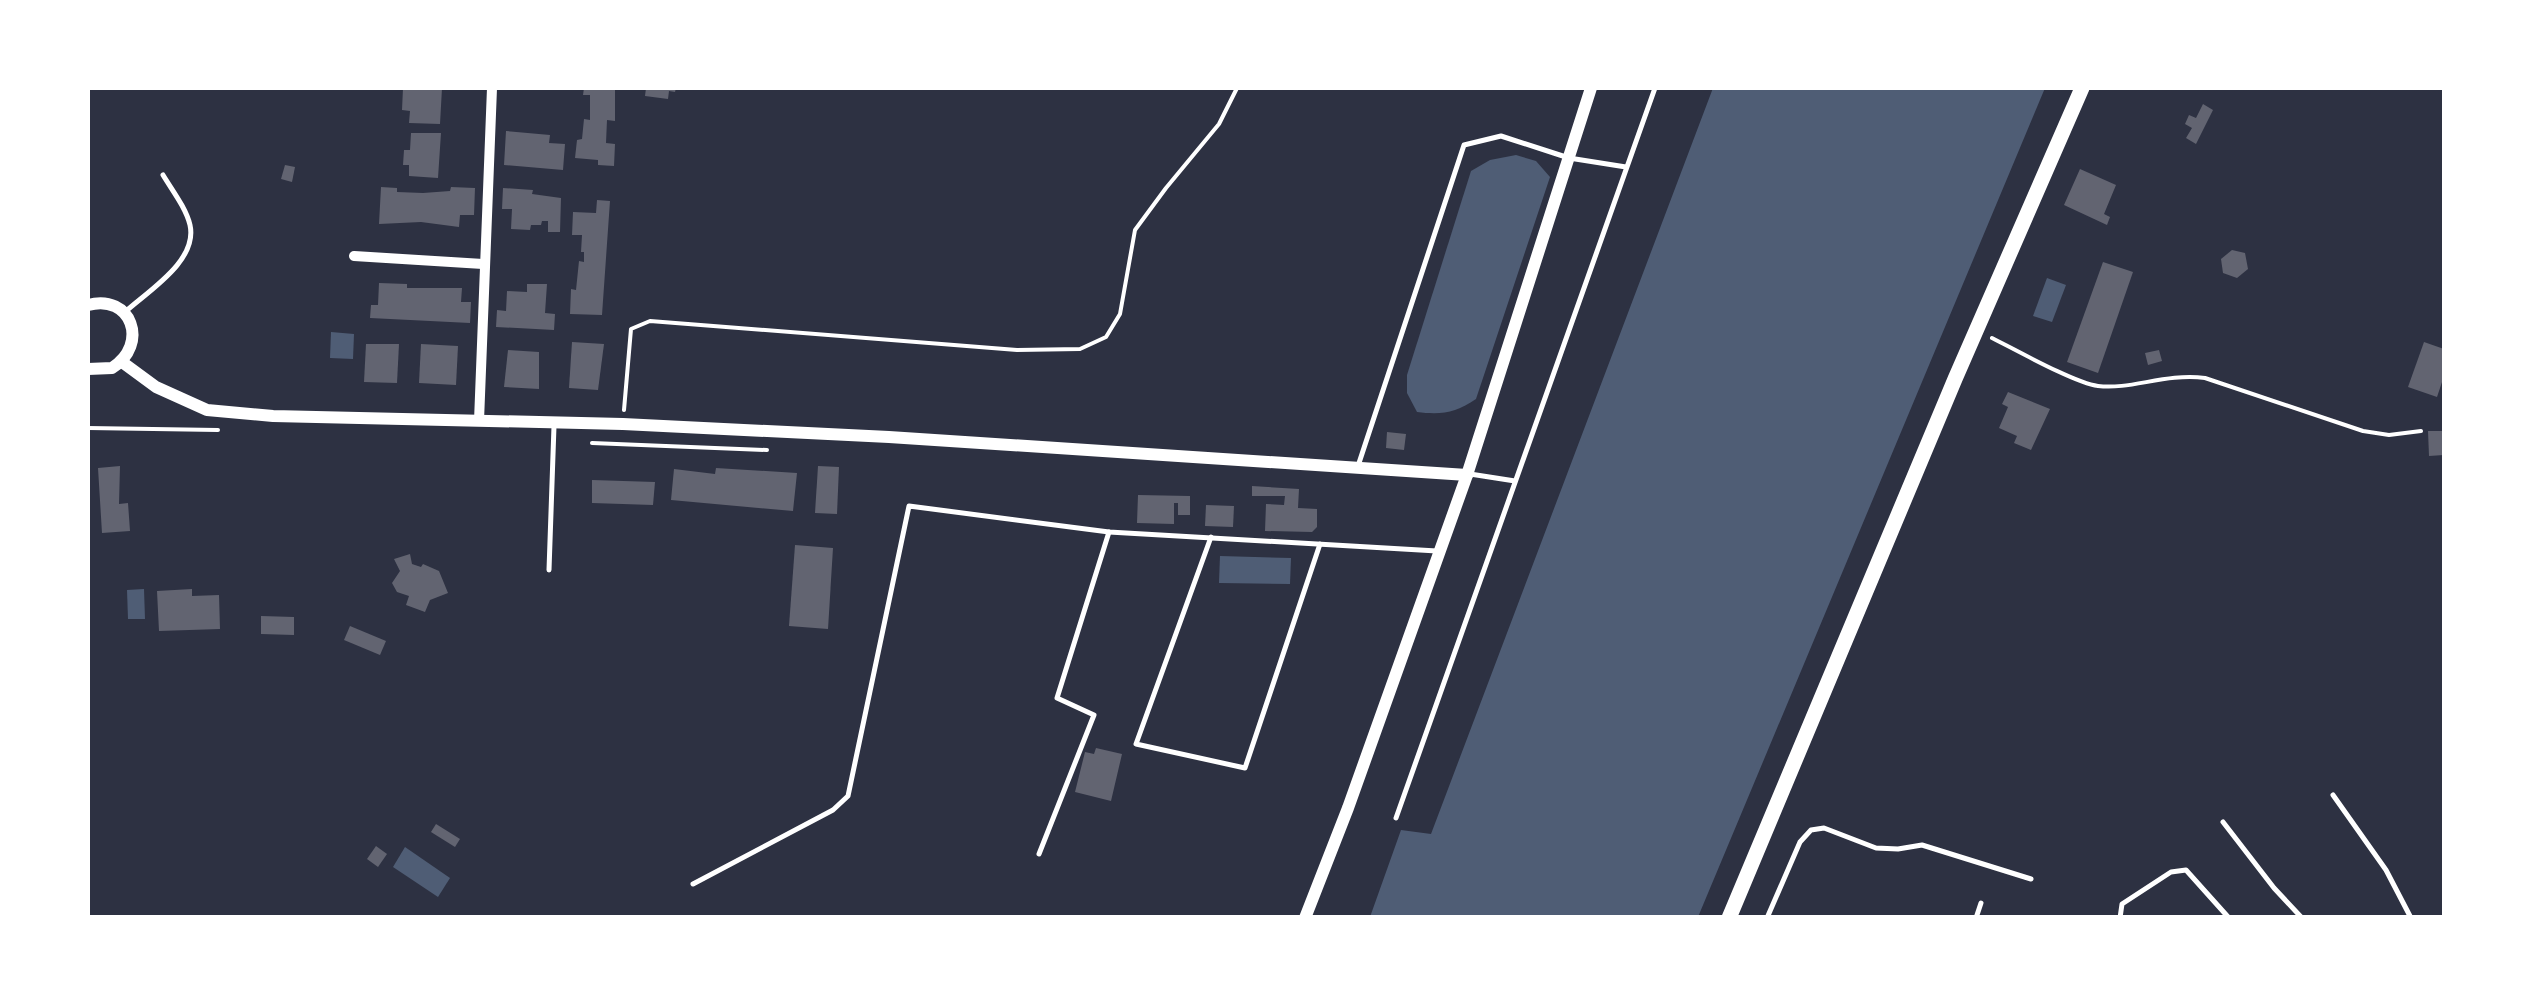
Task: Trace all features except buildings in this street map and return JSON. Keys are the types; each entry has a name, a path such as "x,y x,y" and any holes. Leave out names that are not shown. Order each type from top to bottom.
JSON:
{"main road":[{"path":"1729,918 2082,88"}],"street":[{"path":"479,421 492,88"},
{"path":"1305,918 1467,475 1591,88"},
{"path":"354,256 483,264"},
{"path":"88,305 105,303 124,313 133,341 122,362 99,370 88,368"},
{"path":"122,362 156,387 207,410 273,416 623,424 1467,475"}],"lane":[{"path":"1396,818 1654,88"},
{"path":"1358,466 1464,146 1500,136 1569,158 1626,167"},
{"path":"124,313 183,259 192,236 189,220 162,175"},
{"path":"550,570 554,423"},
{"path":"1467,475 1477,473 1515,481"},
{"path":"693,884 833,810 848,796 909,506 1109,532 1437,551"},
{"path":"1038,854 1094,715 1056,698 1109,532"},
{"path":"1211,537 1136,744 1244,768 1320,544"},
{"path":"2333,795 2386,870 2412,918"},
{"path":"2223,822 2302,918"},
{"path":"1767,918 1800,842 1810,830 1824,828 1876,848 1922,844 2031,879"},
{"path":"2120,918 2122,904 2171,872 2186,870 2229,918"},
{"path":"1976,918 1981,904"}],"path":[{"path":"623,424 630,329 650,321 1018,350 1080,350 1106,337 1120,314 1136,230 1219,124 1237,88"},
{"path":"1977,332 2094,386 2112,387 2180,375 2205,378 2364,432 2389,435 2420,431"}],"water":[{"path":"1713,88 2045,88 1698,917 1370,917 1401,830 1431,834"},
{"path":"1516,155 1536,161 1550,177 1476,399 1448,412 1417,412 1407,393 1407,375 1471,171 1490,160"},
{"path":"2047,278 2066,285 2052,322 2033,316"},
{"path":"331,332 354,334 353,359 330,358"},
{"path":"1220,556 1291,558 1290,584 1219,583"},
{"path":"144,589 145,619 128,619 127,590"},
{"path":"405,847 450,878 438,897 393,867"}]}
